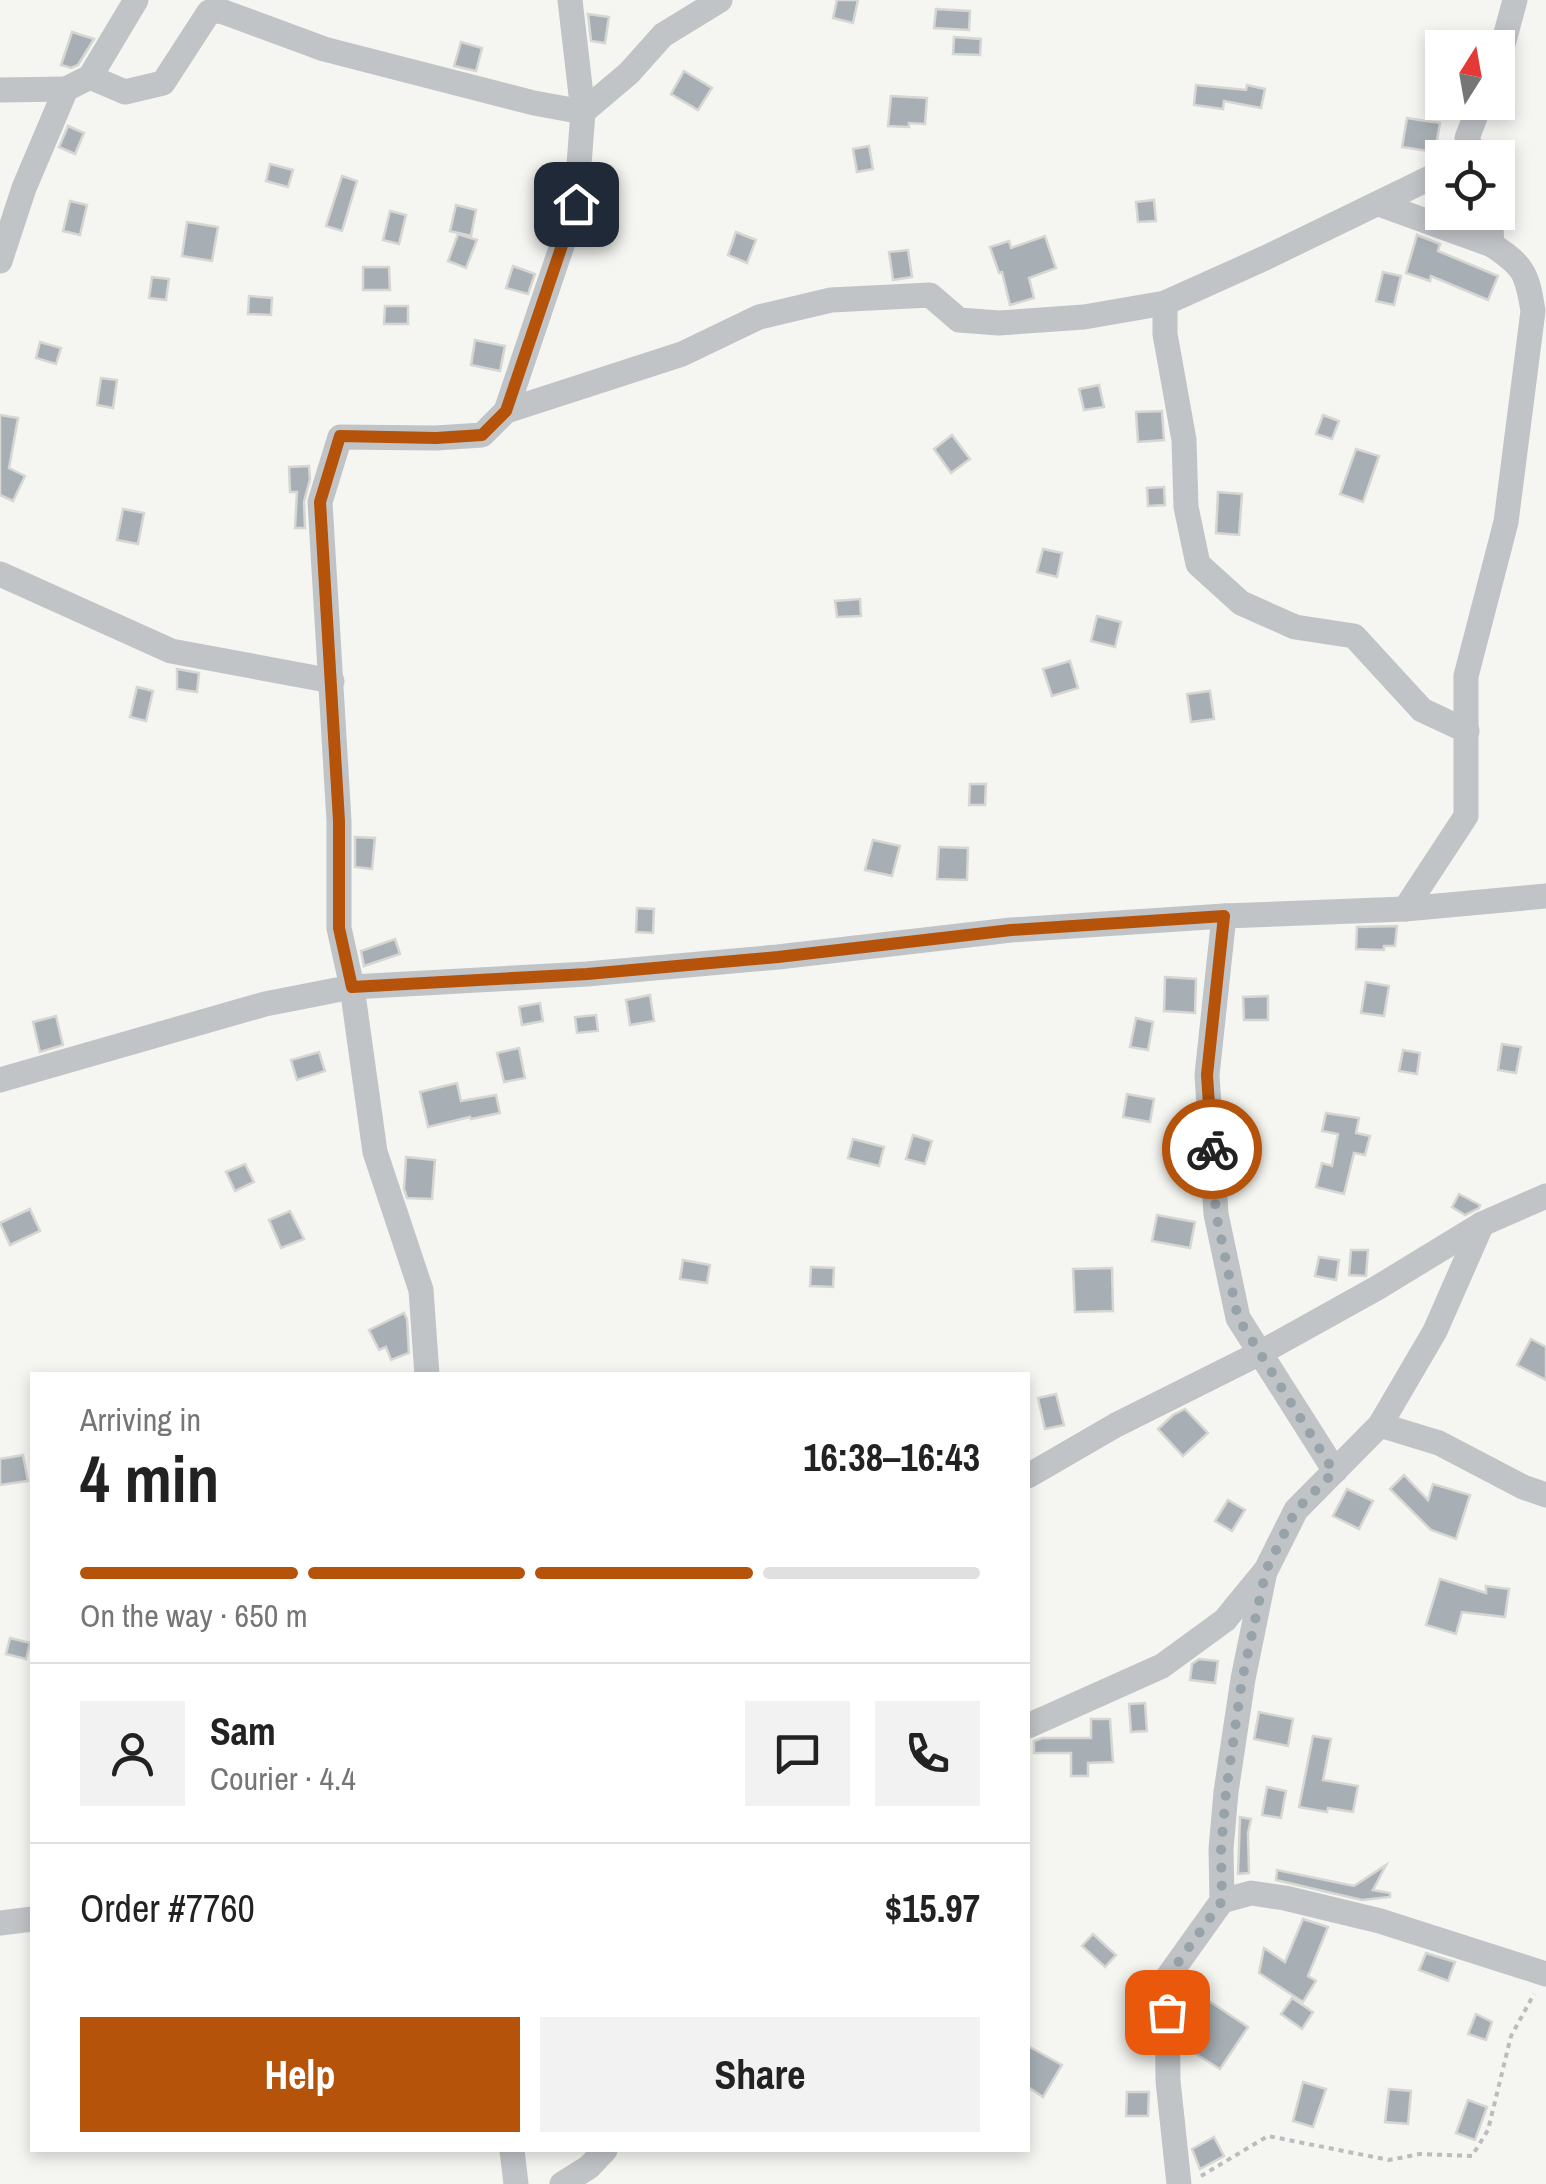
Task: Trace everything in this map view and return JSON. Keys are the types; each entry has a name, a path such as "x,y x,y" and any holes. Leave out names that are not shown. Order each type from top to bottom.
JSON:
{"street":[{"path":"0,90 66,89 90,77 136,0"},
{"path":"427,1372 421,1290 375,1152 352,987 339,928 339,821 320,502 340,436 482,435 506,411 576,204 582,112 570,0"},
{"path":"582,112 629,73 663,35 720,0"},
{"path":"1506,30 1514,0"},
{"path":"90,77 125,92 162,83 208,12 220,11 361,59 582,112"},
{"path":"0,261 24,188 66,89"},
{"path":"506,411 682,354 759,317 830,300 930,295 959,320 999,323 1084,317 1164,303 1425,180"},
{"path":"1378,204 1492,245 1517,262 1529,284 1533,311 1506,522 1466,676 1466,816 1405,909"},
{"path":"1491,230 1492,245"},
{"path":"1164,303 1165,334 1184,440 1186,507 1198,564 1241,603 1295,627 1354,636 1422,710 1468,731"},
{"path":"0,574 171,651 332,682"},
{"path":"0,1080 265,1004 352,987 587,974 1011,930 1405,909 1546,896"},
{"path":"1224,916 1207,1075 1216,1214 1238,1318 1334,1472"},
{"path":"1030,1475 1116,1425 1378,1288 1482,1224 1546,1196"},
{"path":"1030,1725 1162,1666 1225,1620 1266,1570 1296,1510 1380,1425 1435,1330 1482,1224"},
{"path":"1380,1425 1439,1443 1523,1487 1546,1494"},
{"path":"1179,2184 1168,2081 1167,1978 1222,1901 1226,1792 1242,1680 1266,1570"},
{"path":"1222,1901 1251,1893 1380,1921 1543,1980"},
{"path":"0,1923 30,1919"},
{"path":"512,2152 516,2184"},
{"path":"562,2184 590,2168 603,2152"}],"path":[{"path":"1188,2184 1268,2136 1389,2160 1420,2154 1472,2156 1488,2130 1511,2036 1543,1980"}],"building":[{"path":"837,0 858,0 853,23 833,18"},
{"path":"936,9 970,11 969,30 934,28"},
{"path":"588,14 609,17 605,43 591,41"},
{"path":"72,32 94,39 78,65 71,68 61,65"},
{"path":"954,37 981,39 980,55 953,54"},
{"path":"461,42 482,48 476,71 454,66"},
{"path":"684,71 712,88 698,110 671,94"},
{"path":"1196,85 1265,89 1261,108 1224,101 1223,109 1194,105"},
{"path":"891,96 927,98 925,124 888,126"},
{"path":"1407,118 1440,123 1437,140 1425,140 1425,150 1402,147"},
{"path":"68,126 84,133 75,154 59,147"},
{"path":"869,146 873,169 857,172 853,149"},
{"path":"270,164 293,170 288,187 266,181"},
{"path":"342,176 357,181 342,231 326,226"},
{"path":"1154,200 1156,221 1138,222 1136,202"},
{"path":"70,201 87,205 80,235 63,231"},
{"path":"456,205 476,210 471,236 450,231"},
{"path":"390,211 406,215 399,244 383,240"},
{"path":"187,222 218,227 212,261 182,256"},
{"path":"736,232 756,240 747,263 728,255"},
{"path":"458,234 477,240 466,268 448,261"},
{"path":"1417,235 1440,244 1438,251 1498,276 1488,300 1431,276 1430,281 1406,273"},
{"path":"1045,236 1056,268 1029,278 1034,298 1010,305 1002,272 999,273 990,247 1009,241 1011,248"},
{"path":"908,250 912,277 893,280 889,252"},
{"path":"513,266 535,274 528,294 506,288"},
{"path":"363,267 389,267 390,290 363,290"},
{"path":"1383,272 1401,276 1394,305 1376,301"},
{"path":"152,277 169,279 166,300 149,298"},
{"path":"249,296 272,298 271,315 248,314"},
{"path":"385,306 408,306 408,324 384,324"},
{"path":"475,340 505,346 500,371 471,365"},
{"path":"40,342 61,348 56,364 36,358"},
{"path":"101,378 117,380 113,408 97,405"},
{"path":"1099,385 1104,407 1084,410 1079,389"},
{"path":"1162,411 1164,440 1138,442 1136,412"},
{"path":"0,415 18,418 9,468 25,476 13,501 0,495"},
{"path":"1323,415 1339,421 1332,439 1316,434"},
{"path":"952,435 970,459 951,473 934,449"},
{"path":"1356,449 1379,456 1363,502 1340,494"},
{"path":"309,466 305,528 295,528 297,492 290,492 289,467"},
{"path":"1164,487 1165,505 1148,506 1147,488"},
{"path":"1218,492 1242,494 1239,535 1216,533"},
{"path":"123,509 144,513 138,544 117,540"},
{"path":"1043,549 1062,553 1057,577 1037,572"},
{"path":"860,599 861,616 837,617 835,601"},
{"path":"1097,616 1121,622 1115,647 1091,641"},
{"path":"1070,661 1078,688 1052,696 1043,669"},
{"path":"177,669 199,673 197,692 177,689"},
{"path":"137,687 153,691 146,721 130,717"},
{"path":"1210,691 1214,719 1191,722 1187,694"},
{"path":"970,784 986,784 985,805 969,805"},
{"path":"355,837 375,838 372,869 355,867"},
{"path":"873,840 900,846 892,876 865,870"},
{"path":"939,847 968,848 967,880 937,879"},
{"path":"637,908 654,909 653,933 636,932"},
{"path":"1397,926 1395,946 1384,946 1384,950 1356,949 1357,927"},
{"path":"395,939 400,954 364,966 361,951"},
{"path":"1165,977 1196,979 1195,1013 1164,1011"},
{"path":"1366,982 1389,986 1384,1016 1361,1013"},
{"path":"650,995 654,1021 630,1025 626,1000"},
{"path":"1268,996 1268,1020 1244,1020 1243,997"},
{"path":"540,1003 543,1021 522,1025 519,1007"},
{"path":"596,1015 598,1031 577,1033 575,1017"},
{"path":"56,1016 63,1045 40,1052 33,1022"},
{"path":"1136,1018 1153,1022 1148,1050 1130,1047"},
{"path":"1502,1044 1521,1047 1516,1073 1498,1070"},
{"path":"519,1048 525,1078 504,1082 497,1053"},
{"path":"1403,1050 1420,1053 1417,1074 1399,1071"},
{"path":"319,1052 325,1071 297,1080 291,1060"},
{"path":"457,1083 461,1101 496,1095 500,1113 428,1127 420,1092"},
{"path":"1127,1094 1154,1099 1150,1122 1123,1117"},
{"path":"1326,1113 1359,1118 1356,1133 1370,1136 1365,1155 1354,1153 1344,1194 1316,1187 1322,1163 1332,1166 1338,1134 1322,1131"},
{"path":"913,1135 932,1141 925,1164 906,1159"},
{"path":"853,1139 884,1147 879,1166 848,1158"},
{"path":"406,1157 435,1160 432,1199 407,1198"},
{"path":"245,1164 254,1182 235,1191 226,1172"},
{"path":"1459,1194 1480,1205 1479,1208 1465,1215 1452,1207"},
{"path":"30,1209 40,1231 10,1245 0,1223"},
{"path":"290,1211 304,1239 281,1248 269,1220"},
{"path":"1157,1215 1195,1222 1190,1248 1152,1241"},
{"path":"1351,1250 1368,1250 1366,1276 1349,1275"},
{"path":"1319,1257 1339,1260 1336,1280 1315,1276"},
{"path":"683,1260 710,1265 707,1283 680,1279"},
{"path":"811,1267 834,1268 833,1287 810,1286"},
{"path":"1112,1268 1113,1311 1075,1312 1073,1269"},
{"path":"404,1313 409,1353 391,1360 386,1347 379,1350 369,1330"},
{"path":"1531,1339 1546,1347 1546,1380 1517,1365"},
{"path":"1056,1394 1064,1425 1045,1429 1038,1398"},
{"path":"1185,1409 1208,1433 1183,1456 1158,1429"},
{"path":"23,1455 28,1481 0,1485 0,1459"},
{"path":"1404,1475 1428,1500 1433,1484 1470,1495 1456,1539 1431,1530 1390,1489"},
{"path":"1347,1489 1373,1501 1359,1529 1333,1516"},
{"path":"1228,1500 1245,1510 1232,1531 1215,1521"},
{"path":"1440,1579 1486,1593 1486,1586 1509,1589 1505,1617 1462,1612 1456,1634 1426,1625"},
{"path":"10,1638 30,1643 26,1659 6,1654"},
{"path":"1199,1659 1218,1661 1215,1683 1190,1680 1192,1664"},
{"path":"1145,1703 1147,1731 1131,1732 1129,1704"},
{"path":"1259,1712 1293,1719 1288,1746 1254,1739"},
{"path":"1091,1719 1110,1719 1113,1762 1088,1763 1088,1776 1071,1776 1071,1753 1034,1753 1034,1741 1042,1738 1091,1738"},
{"path":"1313,1736 1331,1739 1323,1780 1358,1786 1353,1812 1299,1807"},
{"path":"1267,1787 1286,1791 1281,1818 1262,1815"},
{"path":"1240,1817 1251,1819 1249,1873 1238,1874"},
{"path":"1386,1865 1373,1890 1390,1893 1390,1897 1362,1900 1276,1880 1277,1870 1354,1886"},
{"path":"1303,1919 1328,1927 1308,1976 1316,1981 1303,2002 1259,1973 1264,1948 1285,1962"},
{"path":"1093,1934 1116,1955 1105,1967 1082,1946"},
{"path":"1426,1953 1455,1962 1448,1981 1419,1970"},
{"path":"1292,1998 1313,2012 1302,2029 1281,2014"},
{"path":"1206,1999 1248,2027 1220,2069 1188,2049 1191,2045 1184,2040 1184,2032"},
{"path":"1476,2014 1492,2022 1486,2040 1468,2034"},
{"path":"1030,2047 1062,2065 1043,2097 1030,2088"},
{"path":"1303,2082 1326,2089 1313,2127 1293,2121"},
{"path":"1389,2089 1411,2091 1408,2124 1385,2122"},
{"path":"1127,2092 1149,2092 1148,2116 1126,2116"},
{"path":"1468,2100 1487,2107 1475,2140 1456,2133"},
{"path":"1214,2137 1224,2156 1200,2169 1192,2149"}],"way so far":[{"path":"1167,2012 1167,1978 1222,1901 1226,1792 1242,1680 1266,1570 1296,1510 1334,1472 1238,1318 1216,1214 1212,1149"}],"route":[{"path":"576,204 506,411 482,435 340,436 320,502 339,821 339,928 352,987 587,974 1011,930 1224,916 1207,1075 1212,1149"}]}
